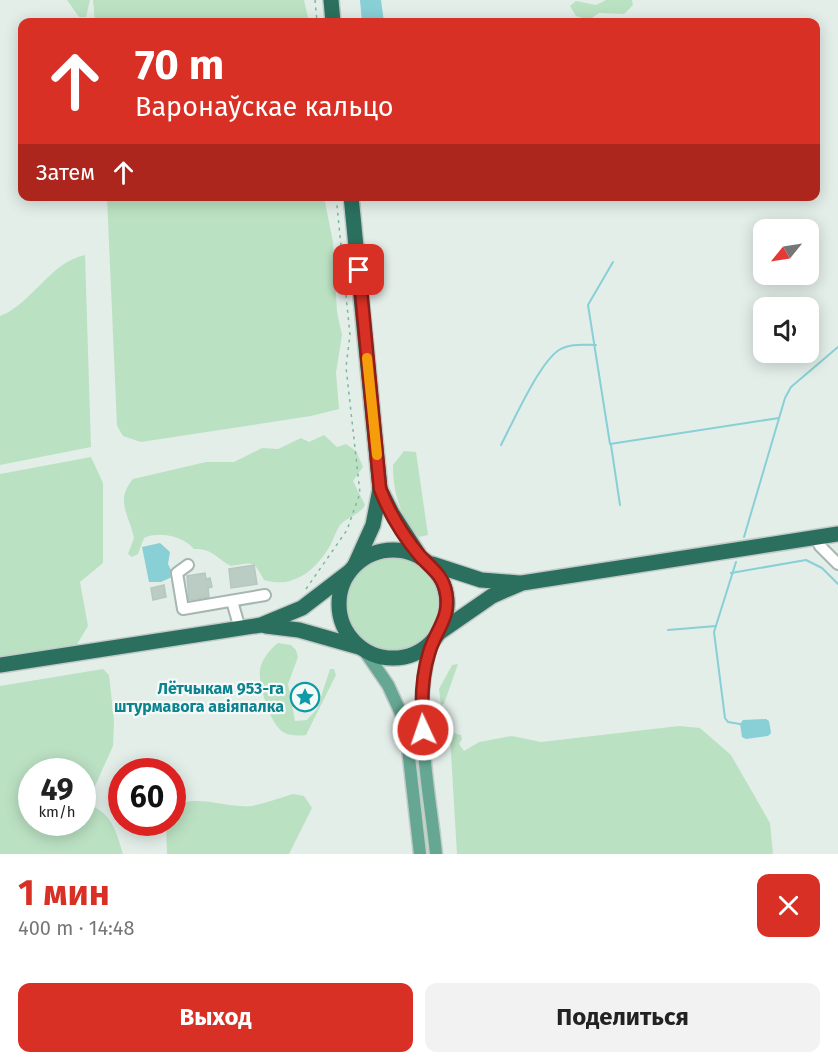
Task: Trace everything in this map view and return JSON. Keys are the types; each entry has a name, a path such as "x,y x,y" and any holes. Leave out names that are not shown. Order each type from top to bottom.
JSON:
{"highway":[{"path":"331,0 333,18"},
{"path":"351,201 380,489 373,525 339,594 339,613 345,630 362,648"},
{"path":"380,489 392,513 425,560 437,571 446,592 446,617 436,637"},
{"path":"261,625 299,630 389,658 404,657 416,653 492,596 522,584 838,534"},
{"path":"0,665 261,625 307,605 366,556 388,550 411,552 425,560 481,580 522,584"}],"main road":[{"path":"436,637 425,672 421,710 436,854"},
{"path":"362,648 388,685 405,722 420,854"}],"lane":[{"path":"816,538 820,546 838,564"},
{"path":"188,565 177,573 183,609 265,595"},
{"path":"232,601 240,629"}],"path":[{"path":"315,0 317,18"},
{"path":"307,605 306,586 347,530 360,493 346,367 350,334 337,201"}],"green space":[{"path":"67,0 90,0 86,17 79,17"},
{"path":"93,0 304,0 308,18 95,18"},
{"path":"606,0 632,0 633,5 624,14 599,13 592,18 576,16 570,6 576,1 596,5"},
{"path":"107,201 325,201 333,242 337,312 342,335 336,373 339,409 311,416 141,442 123,436 117,426"},
{"path":"85,255 91,447 0,465 0,316 22,302 61,266"},
{"path":"324,435 337,447 346,444 356,451 363,467 353,481 365,505 340,525 324,555 302,576 284,582 264,580 252,564 231,566 210,552 194,549 184,541 164,535 144,538 138,554 132,557 128,554 134,538 124,502 127,487 133,479 206,462 234,462 262,448 278,449 301,438 309,442"},
{"path":"404,451 416,452 428,535 419,537 412,529 402,513 396,495 393,465"},
{"path":"91,457 103,483 103,563 80,582 88,626 76,646 0,657 0,474"},
{"path":"393,556 412,560 428,570 438,586 442,605 438,624 428,640 412,650 393,654 374,650 358,640 348,624 344,605 348,586 358,570 374,560"},
{"path":"278,643 291,645 298,657 288,684 295,721 307,720 317,709 330,669 334,669 336,675 306,735 288,734 278,728 266,703 260,670 262,662"},
{"path":"458,664 444,704 441,705 439,689 452,665"},
{"path":"103,669 109,675 114,721 113,746 96,784 96,758 18,758 18,836 96,836 96,808 106,815 108,836 118,836 123,854 0,854 0,686"},
{"path":"417,722 431,854 425,854 411,723"},
{"path":"679,726 700,728 731,755 770,823 773,854 457,854 450,737 454,733 461,735 462,739 459,744 464,751 479,742 512,736 541,742"},
{"path":"293,794 304,796 312,808 289,854 167,854 166,836 186,836 186,802 200,801 243,806 268,802"}],"water":[{"path":"360,0 381,0 383,18 362,18"},
{"path":"160,543 170,552 168,564 174,576 161,582 149,582 142,547"},
{"path":"766,719 769,721 771,733 768,736 746,739 742,737 740,724 743,720"}],"building":[{"path":"254,565 257,584 231,588 229,569"},
{"path":"205,573 206,579 210,578 212,587 208,588 209,597 189,600 187,576"},
{"path":"164,585 166,597 153,600 151,588"}],"waterway":[{"path":"613,262 588,305 610,444 779,418"},
{"path":"501,445 527,394 551,357 568,346 596,345"},
{"path":"744,537 785,398 791,387 838,347"},
{"path":"611,445 620,505"},
{"path":"731,573 806,560 822,568 838,584"},
{"path":"736,562 714,632 725,718 728,722 740,724"},
{"path":"668,630 716,626"}],"slow traffic":[{"path":"367,358 377,455"}],"place":[{"name":"Лётчыкам 953-га штурмавога авіяпалка","path":"305,697"}],"route":[{"path":"359,270 380,489 392,513 422,558 437,571 446,592 446,617 440,632 432,642 425,672 421,710 423,730"}]}
